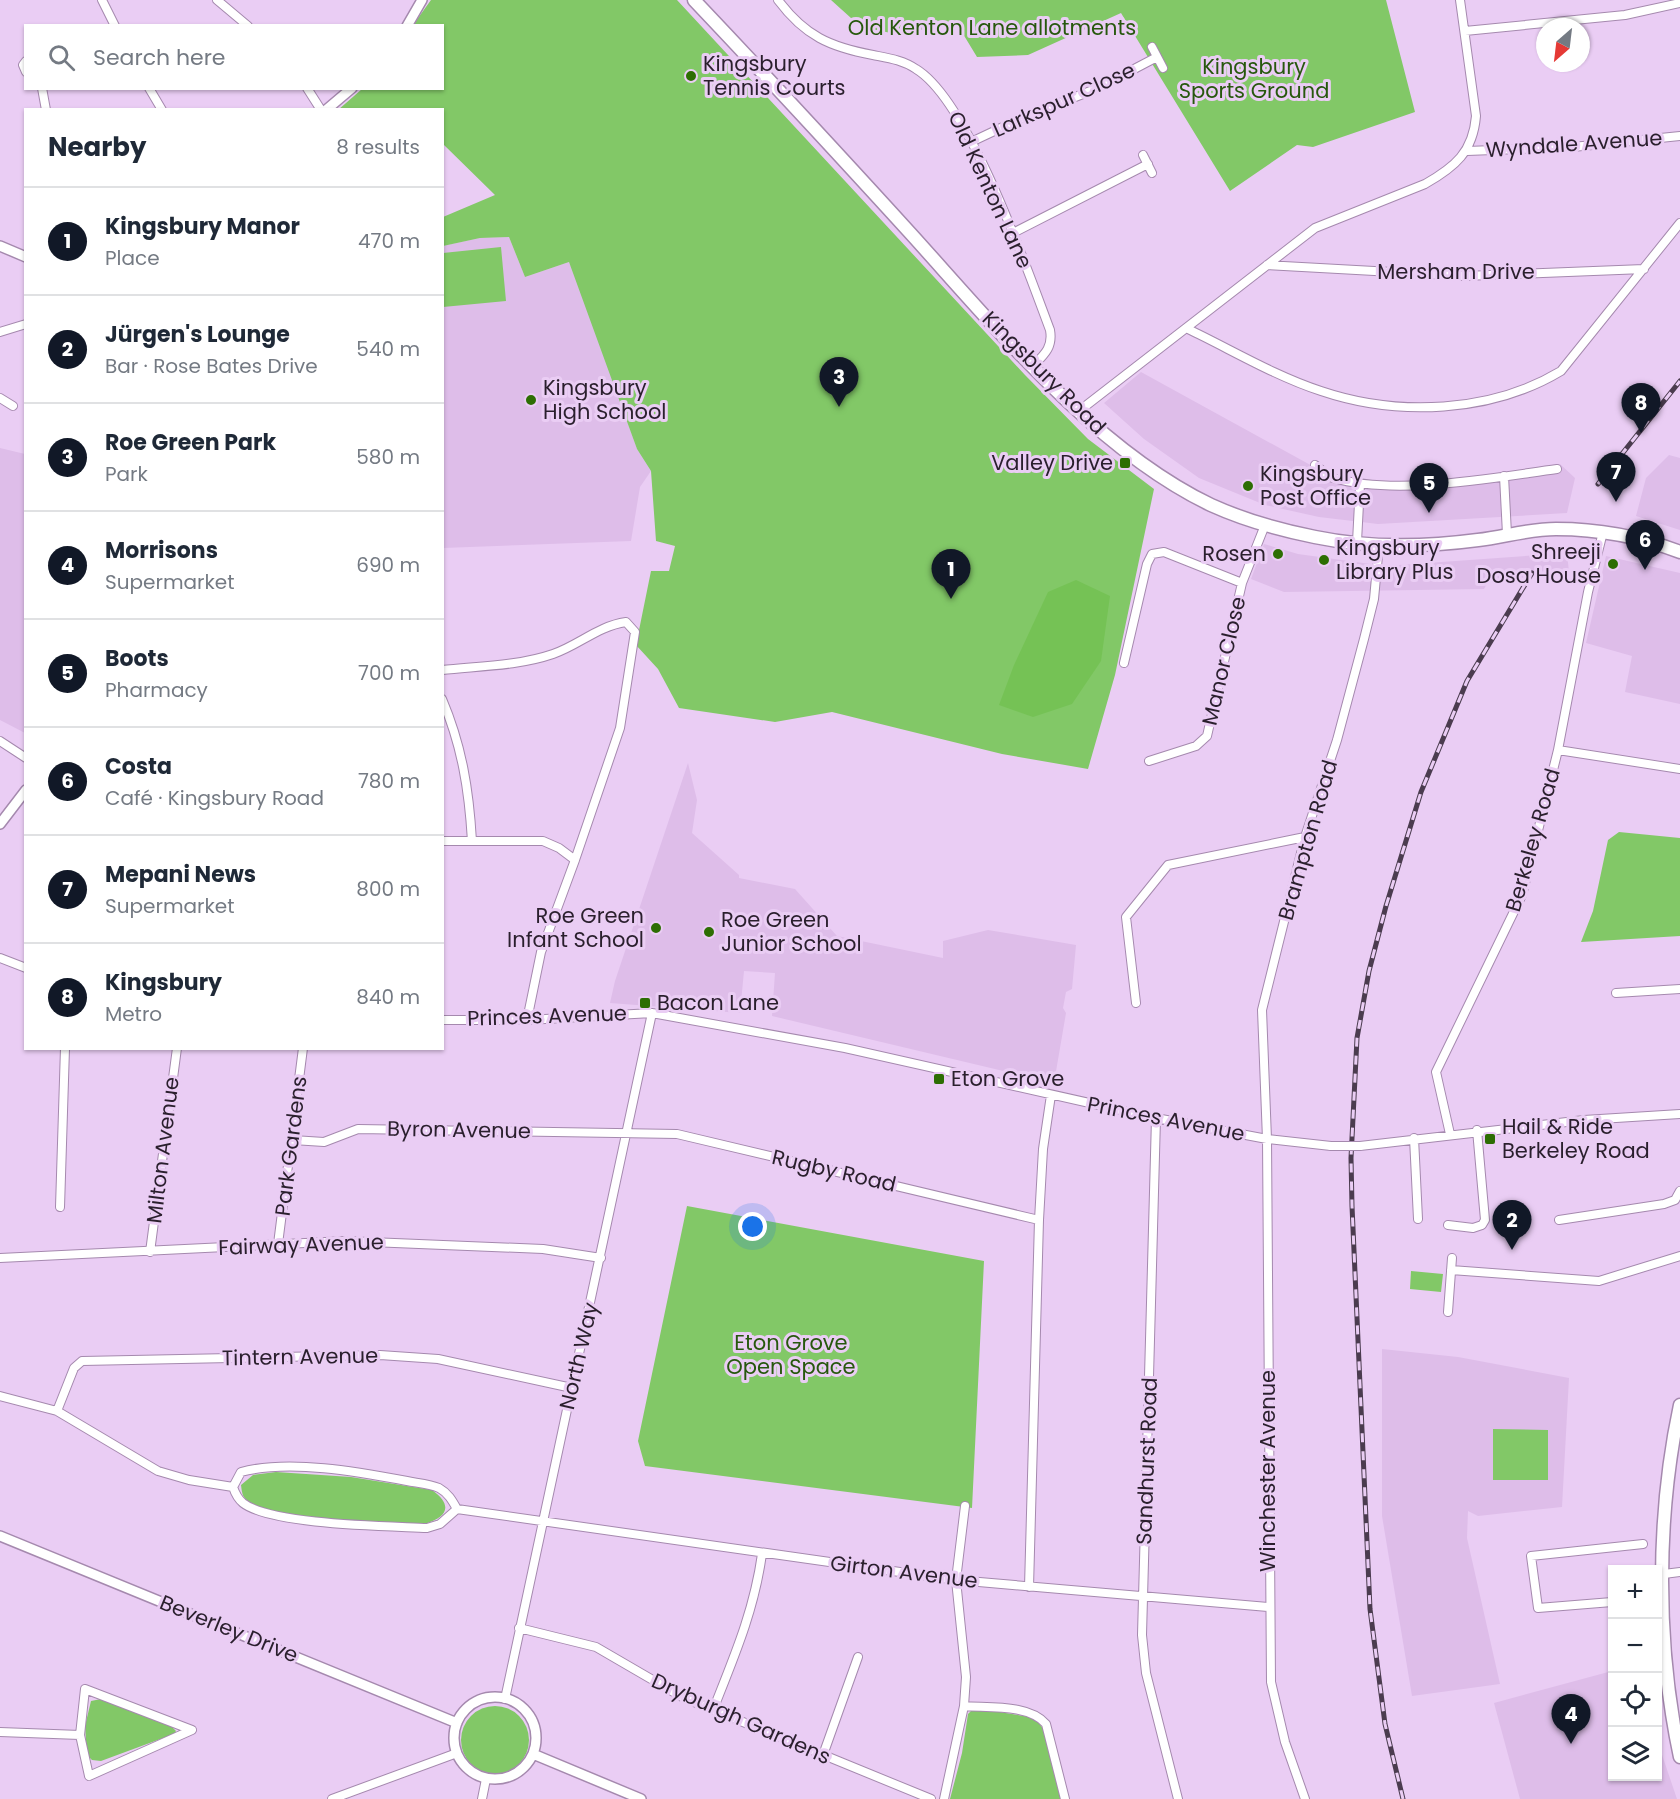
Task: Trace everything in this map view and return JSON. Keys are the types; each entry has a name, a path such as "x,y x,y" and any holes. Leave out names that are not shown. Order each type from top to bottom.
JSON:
{"main road":[{"name":"Kingsbury Road","path":"694,0 1033,366 1079,411 1120,448 1174,484 1213,506 1265,525 1319,538 1379,545 1443,543 1553,529 1603,532 1680,552"},
{"path":"1679,1414 1666,1498 1664,1658 1674,1701 1680,1757"}],"street":[{"path":"102,0 114,24"},
{"path":"217,0 246,24"},
{"path":"408,24 422,0"},
{"name":"Old Kenton Lane","path":"778,0 789,15 812,35 840,49 903,61 919,70 944,94 971,142 1013,233 1052,340 1049,349 1033,366"},
{"path":"1079,411 1188,329 1315,228 1425,184 1442,174 1467,151 1475,130 1476,116 1460,0"},
{"path":"1466,32 1625,15 1680,3"},
{"name":"Larkspur Close","path":"1152,47 1163,68"},
{"name":"Larkspur Close","path":"971,142 1022,118 1098,88 1157,57"},
{"path":"42,90 46,108"},
{"path":"150,90 161,108"},
{"path":"308,90 320,108"},
{"path":"328,108 350,90"},
{"name":"Wyndale Avenue","path":"1467,151 1573,147 1680,136"},
{"path":"1143,155 1152,173"},
{"path":"1013,233 1070,206 1112,180 1148,164"},
{"path":"1188,329 1320,391 1355,401 1398,407 1434,407 1476,402 1536,386 1561,371 1680,223"},
{"path":"0,246 24,255"},
{"name":"Mersham Drive","path":"1267,266 1465,276 1644,269"},
{"path":"0,332 24,325"},
{"path":"0,398 13,406"},
{"path":"1315,465 1333,478 1360,484 1397,485 1557,469"},
{"path":"1504,476 1507,534"},
{"path":"1357,542 1360,484"},
{"name":"Manor Close","path":"1149,761 1196,746 1207,736 1242,583 1265,525"},
{"name":"Berkeley Road","path":"1450,1134 1436,1072 1520,899 1558,750 1603,532"},
{"name":"Brampton Road","path":"1267,1139 1262,1010 1305,837 1337,740 1364,639 1374,599 1379,545"},
{"path":"1125,663 1149,558 1152,554 1159,551 1169,554 1242,583"},
{"path":"444,670 513,664 554,654 609,624 626,622 635,632 620,728 541,951 527,1020"},
{"path":"444,704 457,734 464,762 469,790 472,841"},
{"path":"0,741 24,757"},
{"path":"1558,750 1680,769"},
{"path":"0,824 24,793"},
{"path":"1136,1003 1126,917 1168,865 1305,837"},
{"path":"444,841 543,841 559,848 575,860"},
{"path":"0,958 24,967"},
{"path":"1616,993 1680,989"},
{"name":"Princes Avenue","path":"444,1020 527,1020 652,1013 845,1048 1156,1118 1267,1139 1331,1146 1360,1146 1477,1130 1584,1119 1680,1114"},
{"name":"North Way","path":"505,1699 652,1013"},
{"path":"60,1207 65,1050"},
{"name":"Milton Avenue","path":"150,1252 177,1050"},
{"name":"Park Gardens","path":"278,1244 303,1050"},
{"path":"1029,1587 1039,1220 1043,1149 1051,1095"},
{"name":"Sandhurst Road","path":"1156,1118 1143,1598 1146,1672 1178,1799"},
{"name":"Byron Avenue","path":"292,1140 324,1142 358,1129 628,1132"},
{"path":"1448,1225 1473,1228 1482,1225 1485,1220 1477,1130"},
{"name":"Rugby Road","path":"628,1132 677,1134 1039,1220"},
{"path":"1414,1138 1418,1219"},
{"name":"Winchester Avenue","path":"1267,1139 1268,1607 1271,1682 1285,1742 1305,1799"},
{"path":"1559,1220 1664,1204 1675,1200 1680,1191"},
{"name":"Fairway Avenue","path":"0,1258 150,1252 346,1240 543,1249 601,1258"},
{"path":"1451,1270 1599,1281 1680,1256"},
{"path":"1448,1312 1452,1258"},
{"name":"Tintern Avenue","path":"57,1411 74,1368 82,1362 380,1355 438,1359 572,1388"},
{"path":"0,1396 57,1411 158,1471 189,1480 233,1487 242,1502 262,1512 334,1522 427,1528 440,1524 456,1509 446,1493 436,1487 384,1477 313,1468 255,1469 241,1473 233,1487"},
{"path":"944,1799 964,1706 966,1677 956,1580 965,1506"},
{"name":"Girton Avenue","path":"456,1509 956,1580 1143,1598 1268,1607"},
{"name":"Beverley Drive","path":"0,1536 457,1723"},
{"path":"1608,1602 1538,1608 1531,1556 1643,1544"},
{"path":"713,1710 748,1622 757,1592 762,1554"},
{"path":"1664,1574 1680,1572"},
{"name":"Dryburgh Gardens","path":"519,1628 596,1647 650,1681 713,1710 931,1799"},
{"path":"823,1755 858,1657"},
{"path":"85,1689 192,1730 89,1776 80,1735 85,1689"},
{"path":"485,1698 505,1699 519,1705 531,1718 536,1732 533,1754 519,1772 500,1779 486,1779 468,1769 457,1753 454,1737 457,1723 469,1706 485,1698"},
{"path":"964,1706 1029,1712 1040,1716 1046,1724 1065,1799"},
{"path":"0,1732 80,1735"},
{"path":"332,1799 457,1753"},
{"path":"533,1754 641,1799"},
{"path":"482,1799 486,1779"}],"shaded area":[{"name":"Kingsbury High School","path":"509,237 525,277 569,262 578,281 637,449 651,471 640,487 631,541 444,548 444,246 480,238"},
{"path":"1141,372 1325,473 1366,483 1438,485 1560,464 1575,478 1567,513 1378,524 1319,517 1265,505 1199,478 1144,439 1104,403"},
{"path":"0,448 24,454 24,732 0,720"},
{"path":"1669,455 1680,458 1680,530 1636,516 1646,478"},
{"path":"1264,544 1298,554 1385,566 1567,553 1569,572 1488,582 1484,589 1284,592 1251,579"},
{"path":"1606,556 1680,573 1680,704 1625,692 1632,656 1586,643"},
{"path":"688,763 697,800 692,833 739,875 739,878 795,889 837,936 943,958 943,941 988,930 1076,945 1072,989 1066,992 1063,1008 1066,1013 1054,1083 772,1016 775,973 744,971 740,1013 610,1003 615,981"},
{"path":"1382,1349 1458,1357 1569,1378 1562,1507 1478,1516 1468,1511 1467,1538 1500,1684 1412,1696 1382,1516"},
{"path":"1608,1672 1608,1781 1662,1781 1662,1755 1677,1799 1520,1799 1494,1703"}],"green space":[{"path":"431,0 677,0 1025,375 1088,439 1154,489 1115,675 1088,769 1002,754 832,712 775,722 679,708 658,669 636,645 651,571 669,571 675,546 656,541 651,471 637,449 569,262 525,277 509,237 480,238 444,246 444,217 495,195 444,145 444,108 340,108 361,90 444,90 444,24 414,24"},
{"name":"Kingsbury Sports Ground","path":"831,0 1386,0 1415,112 1313,147 1297,145 1230,191 1121,13 1028,55 977,57 957,24 896,34 861,27"},
{"path":"501,247 506,301 444,307 444,253"},
{"path":"1076,580 1110,596 1101,661 1072,704 1033,717 999,705 1014,665 1048,592"},
{"path":"1619,832 1680,838 1680,936 1581,942 1593,911 1608,840"},
{"name":"Eton Grove Open Space","path":"687,1206 984,1261 972,1508 645,1466 638,1441"},
{"path":"1411,1271 1443,1274 1441,1292 1410,1289"},
{"path":"1493,1429 1548,1430 1548,1480 1493,1480"},
{"path":"276,1472 351,1477 432,1490 443,1501 445,1510 439,1518 425,1524 360,1521 281,1512 261,1507 245,1498 241,1485 253,1475"},
{"path":"101,1699 172,1727 176,1731 174,1734 101,1761 92,1760 87,1755 85,1726 91,1701"},
{"path":"495,1706 508,1709 519,1716 526,1727 529,1740 526,1753 519,1764 508,1771 495,1774 482,1771 471,1764 464,1753 461,1740 464,1727 471,1716 482,1709"},
{"path":"981,1709 1036,1718 1045,1732 1061,1799 950,1799 962,1753 968,1714 972,1710"}],"railway":[{"path":"1598,484 1680,381"},
{"path":"1403,1799 1385,1724 1370,1609 1352,1206 1351,1158 1357,1038 1369,971 1386,906 1421,792 1467,681 1532,573"}],"place":[{"name":"Kingsbury Tennis Courts","path":"691,76"},
{"name":"Kingsbury High School","path":"531,400"},
{"name":"Roe Green Park","path":"839,407"},
{"name":"Kingsbury","path":"1641,433"},
{"name":"Valley Drive","path":"1125,463"},
{"name":"Kingsbury Post Office","path":"1248,486"},
{"name":"Mepani News","path":"1616,502"},
{"name":"Boots","path":"1429,513"},
{"name":"Rosen","path":"1278,554"},
{"name":"Kingsbury Library Plus","path":"1324,560"},
{"name":"Shreeji Dosa House","path":"1613,564"},
{"name":"Costa","path":"1645,570"},
{"name":"Kingsbury Manor","path":"951,599"},
{"name":"Roe Green Infant School","path":"656,928"},
{"name":"Roe Green Junior School","path":"709,932"},
{"name":"Bacon Lane","path":"645,1003"},
{"name":"Eton Grove","path":"939,1079"},
{"name":"Hail & Ride Berkeley Road","path":"1490,1139"},
{"name":"Jürgen's Lounge","path":"1512,1250"},
{"name":"Morrisons","path":"1571,1744"}],"park label":[{"name":"Old Kenton Lane allotments","path":"992,28"}]}
